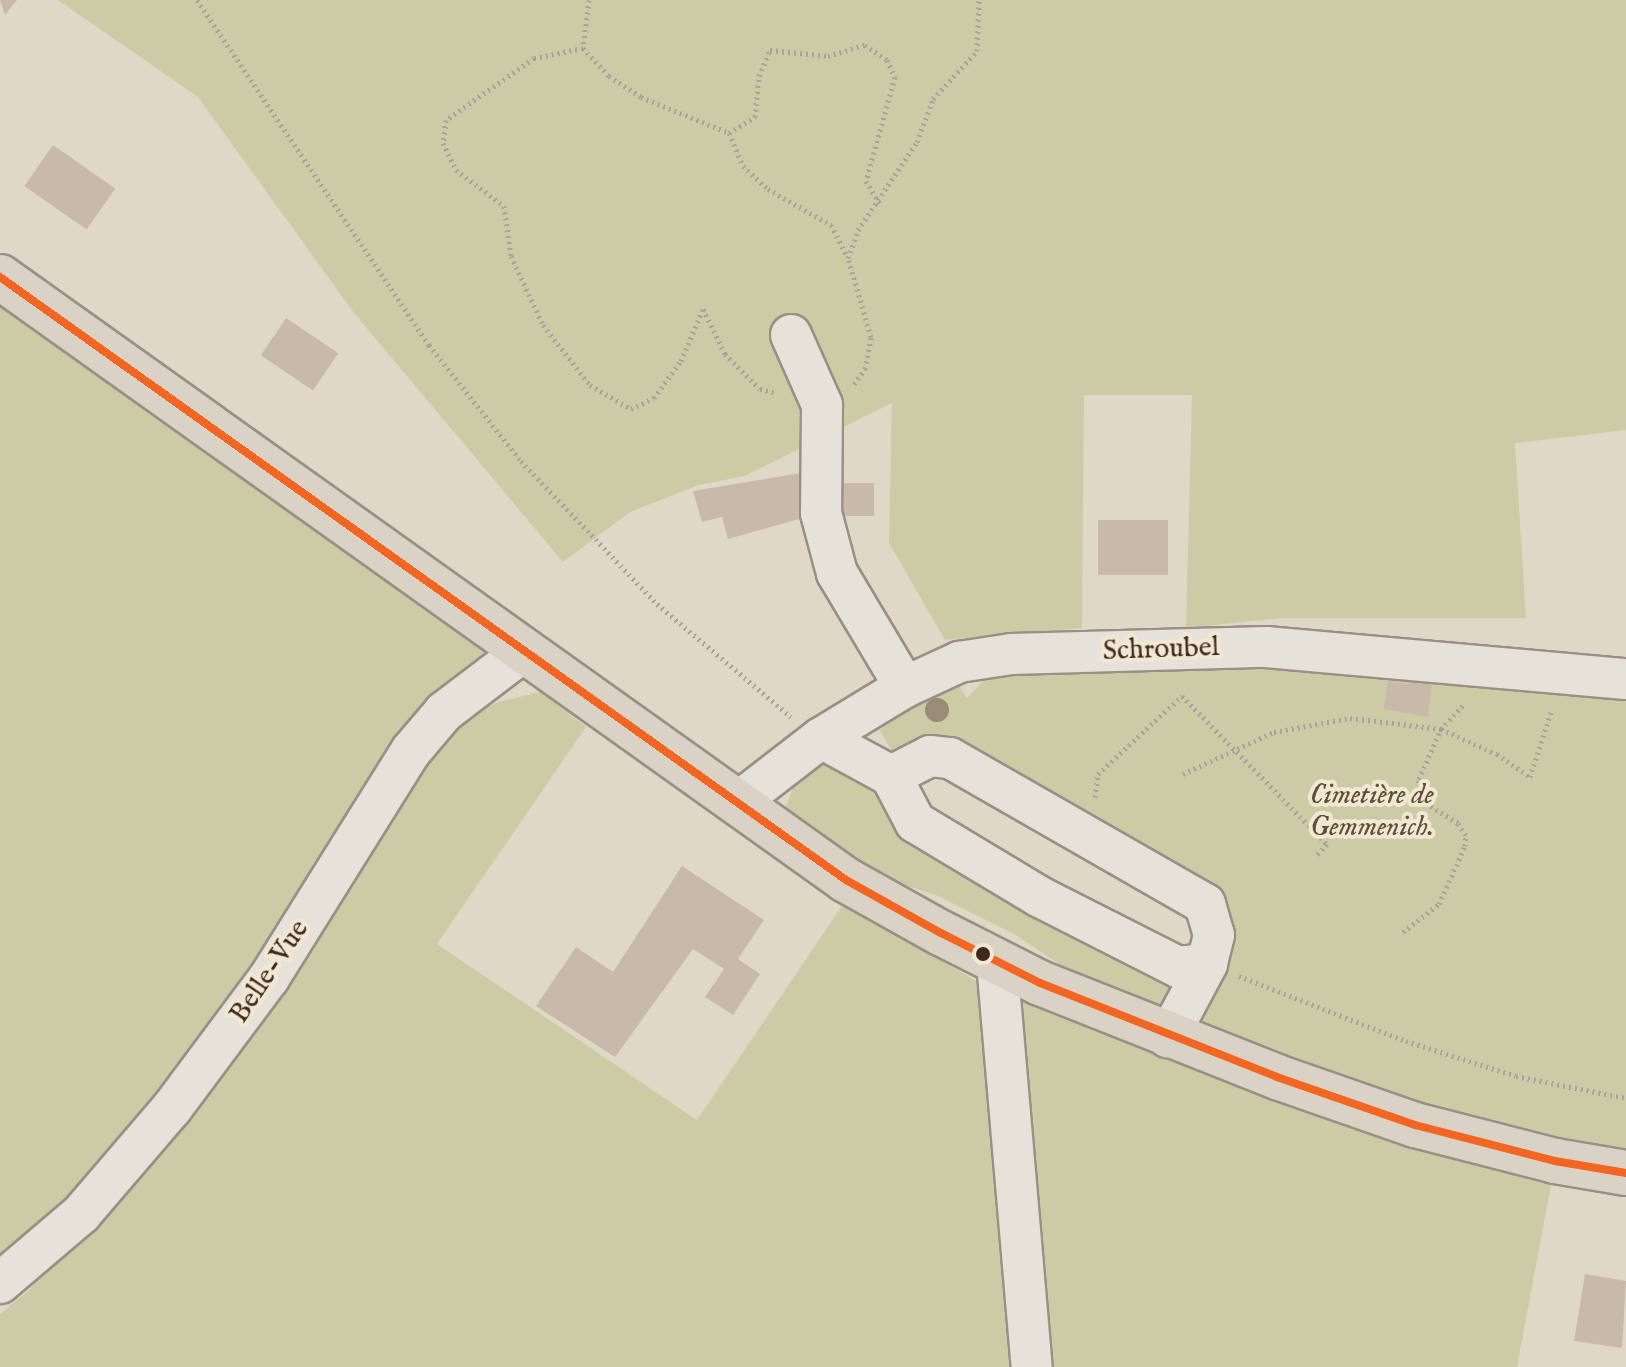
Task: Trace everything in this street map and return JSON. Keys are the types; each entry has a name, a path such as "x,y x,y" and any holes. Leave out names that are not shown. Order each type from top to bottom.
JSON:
{"main road":[{"path":"0,277 846,880 997,962 1168,1037 1415,1125 1555,1161 1626,1173"}],"street":[{"path":"791,335 822,405 821,513 837,573 905,687"},
{"name":"Schroubel","path":"737,803 821,738 905,687 959,662 1026,654 1266,647 1488,664 1626,679"},
{"name":"Belle-Vue","path":"0,1283 81,1214 172,1108 269,978 411,751 444,712 524,651"},
{"path":"821,738 891,776 915,822 1040,897 1178,967 1207,964"},
{"path":"891,776 930,756 950,758 1205,904 1214,935 1207,964 1168,1037"},
{"path":"997,962 1032,1367"}],"path":[{"path":"197,0 220,43 429,345 521,461 657,604 758,694 821,738"},
{"path":"583,48 589,0"},
{"path":"848,258 858,230 879,203 917,142 933,99 954,70 977,51 979,0"},
{"path":"729,133 755,117 759,76 770,50 828,56 865,45 887,60 895,77 866,181 879,203"},
{"path":"583,48 609,76 641,97 729,133 743,166 768,189 831,225 848,258 871,337 865,369 849,393 822,405 760,389 725,354 703,309 681,361 654,398 631,409 590,385 543,325 511,256 504,206 456,170 443,143 446,120 534,58 583,48"},
{"path":"1403,932 1439,904 1465,846 1466,835 1458,823 1420,800 1422,765 1441,729 1465,703 1488,664"},
{"path":"1078,830 1097,791 1098,774 1182,696 1327,844 1317,855"},
{"path":"1183,774 1274,732 1350,718 1441,729 1497,754 1530,777 1554,704"},
{"path":"1207,964 1406,1041 1516,1076 1626,1098"}],"green space":[{"path":"58,0 1626,0 1626,430 1515,443 1526,618 1282,618 1186,628 1192,395 1084,395 1082,628 945,640 889,543 892,403 745,476 699,485 630,512 563,562 354,313 198,97"},
{"path":"0,304 492,653 267,963 117,1150 21,1249 0,1263"},
{"name":"Cimetière de Gemmenich.","path":"1192,664 1420,671 1626,694 1626,1157 1519,1137 1202,1031 1196,1006 1230,938 1091,826 942,735 916,755 891,750 880,731 893,710 954,677 967,698 992,671"},
{"path":"540,692 586,727 437,944 697,1120 844,903 983,985 1018,1367 0,1367 0,1314 27,1292 173,1133 401,798 459,724 495,703"},
{"path":"824,757 1178,977 1165,1001 1153,1007 1093,987 1016,935 936,895 872,875 789,822 785,809 798,774"},
{"path":"1016,1000 1381,1135 1551,1185 1517,1367 1039,1367"}],"building":[{"path":"0,0 17,0 5,15"},
{"path":"53,145 115,189 87,230 24,186"},
{"path":"286,318 338,353 313,391 261,355"},
{"path":"801,473 813,515 728,539 722,517 702,522 693,491"},
{"path":"832,483 874,483 874,516 832,516"},
{"path":"1098,520 1168,520 1168,575 1098,575"},
{"path":"1409,676 1432,680 1428,717 1384,709 1388,681 1407,684"},
{"path":"682,866 764,920 738,959 760,974 733,1015 705,997 724,969 693,949 615,1057 536,1006 576,947 613,972"},
{"path":"1585,1274 1626,1281 1622,1348 1574,1341"}],"transit line":[{"path":"0,277 846,880 941,933 1040,983 1277,1077 1415,1125 1555,1161 1626,1173"}]}
